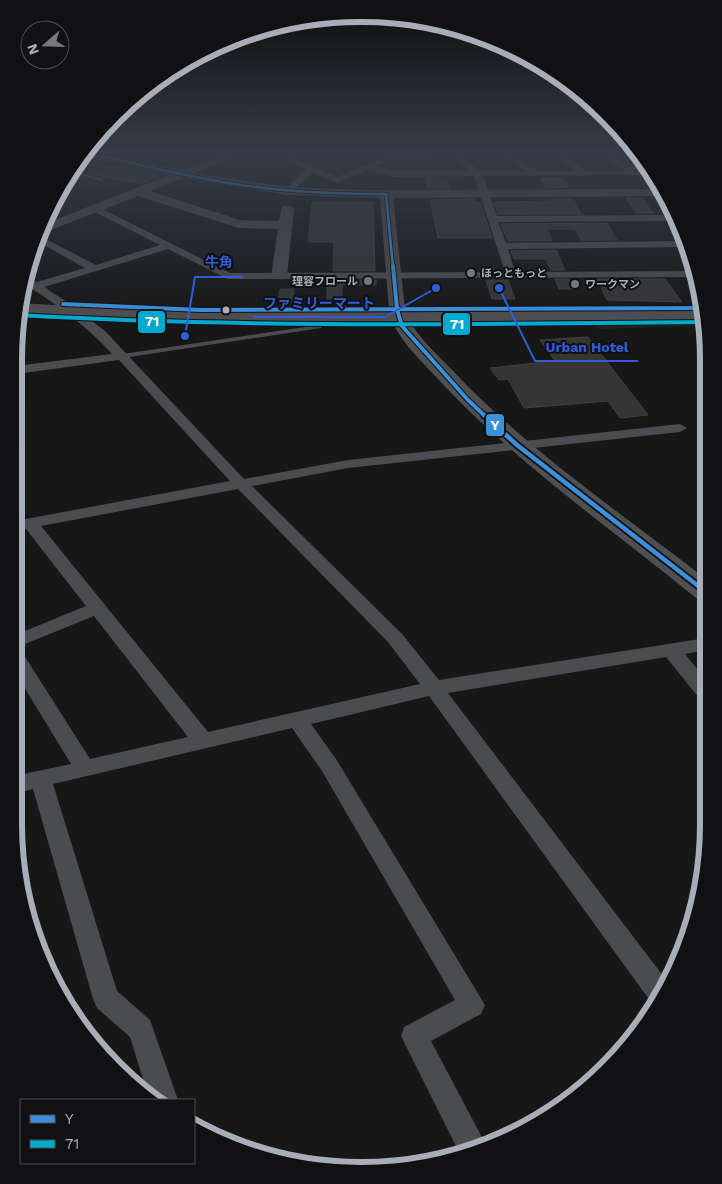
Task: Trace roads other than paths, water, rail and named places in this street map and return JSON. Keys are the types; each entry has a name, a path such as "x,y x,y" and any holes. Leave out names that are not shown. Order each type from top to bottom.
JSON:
{"highway":[{"path":"28,302 69,308"},
{"path":"27,308 69,308 204,317 695,308"},
{"path":"398,312 696,314"}],"main road":[{"path":"398,312 408,334 445,376 517,445 700,587"}],"street":[{"path":"50,227 100,207"},
{"path":"186,207 239,224 285,225"},
{"path":"278,276 287,207"},
{"path":"387,207 398,312"},
{"path":"489,207 511,275"},
{"path":"96,209 228,276 688,274"},
{"path":"493,218 668,218"},
{"path":"44,241 94,268"},
{"path":"502,246 679,244"},
{"path":"32,283 94,268 168,246"},
{"path":"32,283 69,308 101,334 240,484 395,638 656,989"},
{"path":"22,369 123,356"},
{"path":"23,524 348,464 680,428"},
{"path":"23,524 97,608 204,742"},
{"path":"22,639 97,608"},
{"path":"22,783 298,721 434,688 700,645"},
{"path":"671,650 700,686"},
{"path":"22,669 85,769"},
{"path":"298,721 330,765 472,1005 414,1036 470,1144"},
{"path":"41,779 106,999 141,1029 163,1097"}],"lane":[{"path":"123,356 319,327"}],"place":[{"name":"ほっともっと","path":"471,273"},
{"name":"理容フロール","path":"368,281"},
{"name":"ワークマン","path":"575,284"},
{"name":"ファミリーマート","path":"436,288"},
{"name":"Urban Hotel","path":"499,288"},
{"name":"牛角","path":"185,336"}]}
